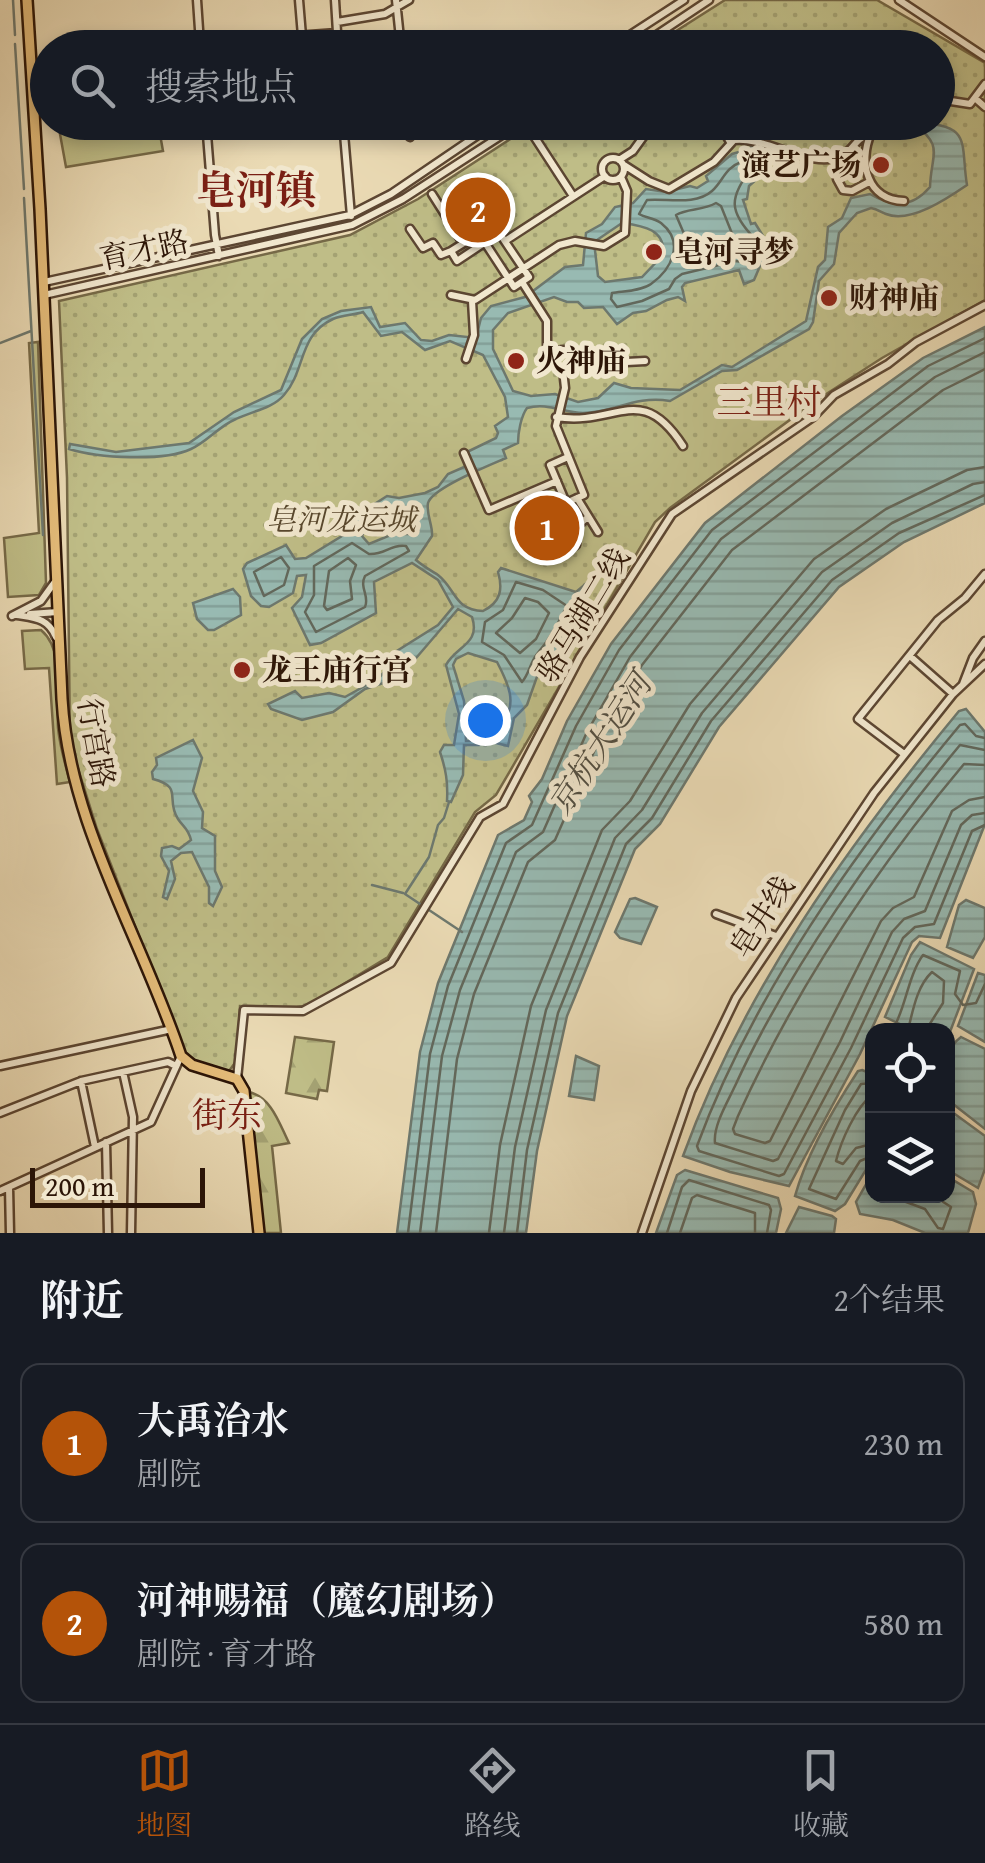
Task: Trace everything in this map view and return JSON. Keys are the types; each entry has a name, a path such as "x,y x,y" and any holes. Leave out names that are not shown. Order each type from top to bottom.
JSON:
{"main road":[{"name":"行宫路","path":"27,0 30,50"},
{"name":"行宫路","path":"35,140 64,734 78,794 172,1029 179,1061"},
{"path":"179,1061 237,1079 244,1092 259,1233"}],"street":[{"path":"197,0 199,30"},
{"path":"300,0 302,30"},
{"path":"335,0 338,30"},
{"path":"337,22 410,0"},
{"path":"634,30 669,4 684,0"},
{"path":"663,30 709,0"},
{"path":"899,0 944,30"},
{"path":"396,4 398,30"},
{"path":"955,37 985,57"},
{"path":"955,103 966,106 976,100 985,84"},
{"path":"976,100 985,107"},
{"path":"207,140 219,256"},
{"path":"344,140 352,225"},
{"name":"育才路","path":"44,282 350,214 391,194 470,140"},
{"name":"育才路","path":"44,295 352,225 403,199 494,140"},
{"path":"537,140 573,196"},
{"path":"451,295 472,301 564,243 604,246 625,233 627,191 621,177 621,162 639,140"},
{"path":"607,160 621,162 649,182 669,189 714,162 730,142 742,140"},
{"path":"752,140 811,157 838,157 862,140"},
{"path":"868,140 864,169 870,182 891,199 904,201"},
{"path":"601,150 607,160"},
{"path":"838,157 842,168 837,179 843,190 852,191 870,182"},
{"path":"607,160 603,167 605,176 612,180 621,177"},
{"path":"842,168 864,169"},
{"path":"505,241 605,176"},
{"path":"432,194 463,243"},
{"path":"410,228 423,248 433,243 441,255 474,236 514,287 528,278 496,228 480,239"},
{"path":"451,251 458,261 481,246 480,239"},
{"path":"522,282 547,321 547,344 554,355 553,364 567,368 646,361"},
{"path":"466,359 474,335 472,301"},
{"name":"骆马湖二线","path":"237,1079 244,1010 303,1012 390,963 480,817 504,804 580,657 664,522 813,417 834,395 888,364 916,342 985,306"},
{"path":"554,355 566,351 572,359 556,426 584,495 566,503 550,465 568,457"},
{"path":"556,417 585,420 632,409 646,410 664,420 683,446"},
{"path":"464,453 489,510 557,481"},
{"path":"577,498 598,532"},
{"path":"549,558 576,545 578,525 587,518"},
{"path":"14,616 46,596 57,568"},
{"path":"984,576 985,587"},
{"path":"904,754 858,719 938,620 966,598 984,576"},
{"path":"0,616 59,612"},
{"path":"14,616 48,623 60,651"},
{"path":"963,685 973,658 985,642"},
{"path":"911,657 953,694"},
{"name":"皂井线","path":"642,1233 670,1147 714,1038 776,936 904,754 953,694 985,664"},
{"path":"716,914 776,936"},
{"path":"0,1066 172,1029"},
{"path":"0,1113 81,1081 179,1061 154,1118 0,1191"},
{"path":"123,1072 132,1130 132,1233"},
{"path":"81,1081 95,1147"},
{"path":"106,1142 108,1233"},
{"path":"9,1186 10,1233"}],"green space":[{"name":"皂河龙运城","path":"725,0 877,0 928,30 678,30"},
{"name":"皂河龙运城","path":"955,46 985,63 985,300 817,400 655,522 496,795 475,812 388,957 309,1005 287,1009 240,1006 237,1060 229,1071 195,1062 184,1051 97,829 70,743 67,478 59,301 350,235 418,199 509,140 955,140"},
{"path":"61,140 161,140 163,151 66,167"},
{"path":"38,342 46,583 39,595 8,597 4,538 39,533 29,343"},
{"path":"41,630 49,639 57,662 58,728 70,782 57,784 49,668 25,669 22,631"},
{"path":"295,1037 334,1042 327,1091 319,1090 317,1099 286,1093"},
{"path":"249,1092 269,1106 289,1143 272,1146 281,1233 263,1233"}],"water":[{"path":"955,132 963,147 967,185 906,216 871,208 857,213 839,233 834,264 819,281 809,329 737,370 722,371 670,401 646,400 583,413 542,406 527,408 518,443 503,450 506,458 432,497 428,507 432,536 416,560 438,575 466,607 483,611 494,604 500,589 501,568 576,592 595,576 558,644 558,652 545,660 527,705 514,718 508,746 484,740 479,745 464,745 463,775 451,802 447,801 440,752 444,745 454,745 459,714 446,665 470,639 472,617 458,609 399,678 365,689 333,712 302,720 271,709 268,704 295,691 302,698 329,693 345,697 379,678 389,666 392,654 438,625 453,607 438,580 412,563 374,582 376,613 310,645 292,608 302,597 306,575 297,576 293,593 269,607 261,606 251,596 243,569 247,563 286,545 295,559 306,558 350,531 350,511 366,508 368,522 362,536 369,544 393,534 408,534 407,521 397,515 384,519 370,533 370,507 387,496 399,498 438,487 448,474 471,464 467,452 496,438 495,426 508,417 505,397 483,355 450,341 425,350 402,332 381,336 363,312 333,319 314,334 291,385 279,400 230,422 191,449 164,456 130,457 69,449 70,444 116,452 189,443 234,412 281,390 302,339 322,319 341,311 371,307 380,327 405,323 421,340 449,335 476,338 481,318 491,306 525,297 565,267 583,265 586,233 602,224 615,207 633,203 646,189 666,192 697,188 732,154 750,149 753,140 769,140 759,177 749,186 747,199 743,200 751,224 755,223 768,248 768,258 754,280 744,284 739,270 685,283 685,301 678,297 667,300 617,324 603,307 584,308 578,302 554,297 508,313 493,330 493,349 513,391 531,396 555,394 578,402 598,398 614,383 631,388 680,390 722,365 732,367 806,321 818,267 825,260 828,227 842,218 851,198 870,194 901,204 916,199 930,187 934,151 930,140 955,140","holes":["622,223 645,228 661,239 663,255 642,277 605,282 598,276 594,242","468,653 497,662 508,685 509,709 500,723 484,721 471,741 466,741 464,701 453,665"]},
{"name":"京杭大运河","path":"985,327 985,503 904,542 839,587 719,727 660,824 635,849 567,1016 537,1151 526,1233 397,1233 420,1052 438,983 498,835 524,820 532,802 529,796 542,779 567,721 611,644 705,523 923,358"},
{"path":"233,589 240,597 241,615 208,630 197,619 193,603"},
{"path":"966,709 985,732 985,824 940,938 919,936 912,942 874,1023 865,1023 865,1043 860,1054 789,1186 683,1156 708,1095 767,978 877,814 959,711"},
{"path":"193,740 202,758 193,791 203,812 202,828 215,836 215,871 222,887 213,906 209,903 209,887 192,852 181,853 171,861 175,879 167,899 163,897 169,871 161,856 162,848 179,849 191,840 174,812 171,790 153,779 152,772 156,758"},
{"path":"630,899 657,907 641,944 620,938 615,932"},
{"path":"966,900 985,908 985,937 973,958 947,947 959,905"},
{"path":"920,942 974,969 953,1023 897,1023 885,1017"},
{"path":"978,973 985,975 985,1042 958,1026"},
{"path":"961,1037 985,1049 985,1129 955,1105 955,1043"},
{"path":"576,1056 599,1066 594,1100 569,1096"},
{"path":"858,1071 865,1071 865,1171 845,1204 835,1211 795,1196 822,1132"},
{"path":"955,1114 985,1136 985,1169 978,1188 955,1174"},
{"path":"685,1170 778,1198 781,1209 776,1233 656,1233 677,1175"},
{"path":"955,1181 973,1192 976,1204 968,1233 925,1233 893,1220 860,1214 856,1202 865,1186 865,1203 955,1203"},
{"path":"799,1207 832,1216 836,1219 834,1233 786,1233"}],"waterway":[{"path":"13,0 15,35"},
{"path":"15,44 24,189"},
{"path":"24,198 43,535"},
{"path":"0,343 31,331"},
{"path":"449,802 429,857 405,894 462,932"},
{"path":"372,885 403,893"}],"place":[{"name":"演艺广场","path":"881,165"},
{"name":"河神赐福（魔幻剧场）","path":"478,210"},
{"name":"皂河寻梦","path":"654,252"},
{"name":"财神庙","path":"829,298"},
{"name":"火神庙","path":"516,361"},
{"name":"大禹治水","path":"547,528"},
{"name":"龙王庙行宫","path":"242,670"}],"district":[{"name":"皂河镇","path":"256,190"},
{"name":"三里村","path":"769,402"},
{"name":"街东","path":"227,1115"}]}
